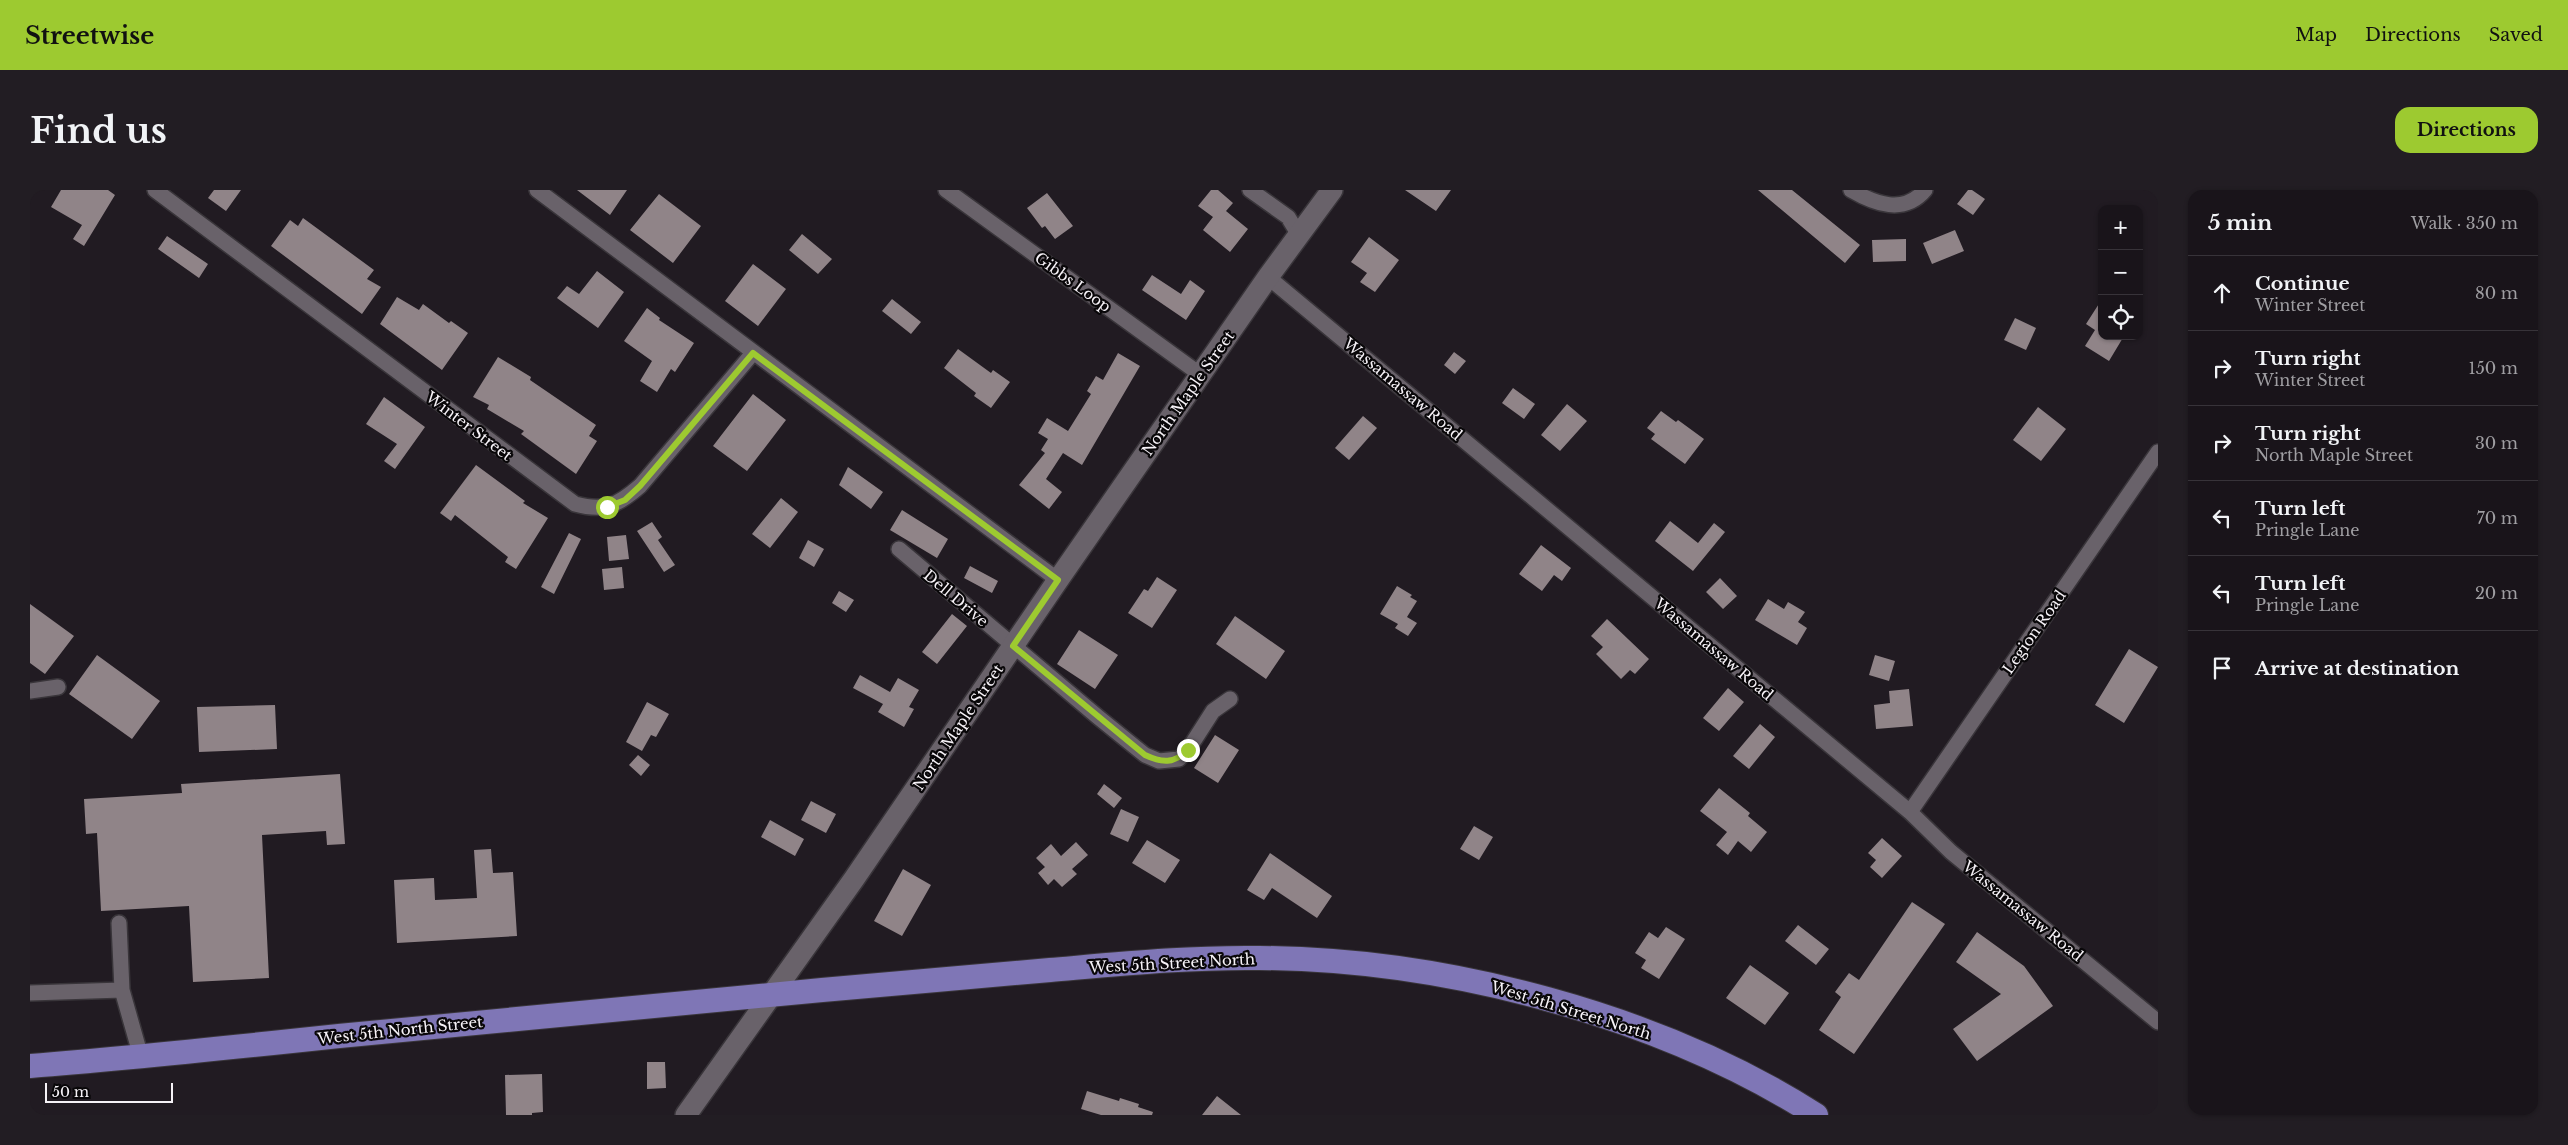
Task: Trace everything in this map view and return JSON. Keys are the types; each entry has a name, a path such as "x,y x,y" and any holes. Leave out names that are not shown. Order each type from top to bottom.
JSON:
{"main road":[{"name":"West 5th Street North","path":"770,994 1176,959 1264,958 1354,964 1420,972 1491,986 1605,1018 1656,1035 1728,1067 1816,1115"},
{"name":"West 5th North Street","path":"30,1066 141,1057 770,994"}],"street":[{"path":"537,190 1058,580"},
{"name":"Gibbs Loop","path":"946,190 1201,375"},
{"path":"1250,190 1288,217 1300,235"},
{"name":"North Maple Street","path":"686,1115 770,994 854,879 1268,277 1332,190"},
{"path":"1851,190 1878,204 1893,206 1908,203 1925,190"},
{"name":"Winter Street","path":"165,193 560,494 575,504 593,509 607,507 625,500 640,486 753,353"},
{"name":"Wassamassaw Road","path":"1268,277 1910,812 1951,852 2158,1022"},
{"name":"Legion Road","path":"1910,812 2158,452"},
{"name":"Dell Drive","path":"899,549 1145,755 1159,761 1179,759 1188,750 1213,710 1230,699"},
{"path":"30,691 58,687"},
{"path":"118,922 122,990 141,1057"},
{"path":"30,993 122,990"}],"building":[{"path":"61,190 108,190 115,195 84,246 73,239 82,225 51,207"},
{"path":"214,190 241,190 226,211 208,198"},
{"path":"577,190 627,190 610,215"},
{"path":"1211,190 1218,190 1233,203 1226,211 1248,229 1230,252 1203,230 1213,217 1198,206"},
{"path":"1405,190 1451,190 1436,211"},
{"path":"1758,190 1792,190 1860,245 1845,263"},
{"path":"1968,190 1972,190 1985,199 1973,215 1957,204"},
{"path":"1047,193 1073,226 1055,239 1045,226 1042,228 1027,208"},
{"path":"659,194 701,226 673,263 630,230"},
{"path":"303,218 374,270 367,279 381,287 362,314 271,246 290,220 298,226"},
{"path":"1955,230 1964,251 1932,264 1923,243"},
{"path":"802,234 832,259 818,274 789,250"},
{"path":"167,236 208,264 199,278 158,249"},
{"path":"1369,237 1399,260 1375,292 1360,282 1367,273 1351,262"},
{"path":"1906,239 1906,261 1873,262 1872,240"},
{"path":"753,264 786,289 758,326 725,301"},
{"path":"597,271 624,292 598,328 557,298 567,286 579,294"},
{"path":"1152,275 1181,294 1190,280 1205,291 1186,320 1142,290"},
{"path":"397,297 419,310 423,304 449,323 451,321 468,333 442,370 380,324"},
{"path":"892,299 921,322 911,334 882,311"},
{"path":"2098,305 2098,340 2122,340 2109,361 2085,346 2095,330 2086,324"},
{"path":"647,308 660,318 659,320 694,343 675,372 671,369 657,392 640,381 652,361 624,341"},
{"path":"2015,318 2036,328 2026,350 2004,340"},
{"path":"958,349 991,373 993,370 1010,382 991,408 974,396 976,393 944,368"},
{"path":"1454,352 1466,361 1455,374 1444,365"},
{"path":"1118,353 1140,366 1082,465 1063,453 1046,479 1062,492 1049,509 1019,485 1045,453 1041,450 1048,439 1038,433 1047,418 1068,431 1091,394 1087,391 1096,376 1103,380"},
{"path":"498,357 531,377 530,380 596,425 589,436 597,441 576,474 521,434 524,431 487,409 489,405 473,397"},
{"path":"1513,388 1535,404 1524,419 1502,403"},
{"path":"753,394 786,420 747,471 713,446"},
{"path":"384,397 425,427 395,469 384,461 397,444 366,424"},
{"path":"1567,404 1587,421 1560,451 1541,435"},
{"path":"2038,407 2066,429 2041,461 2013,440"},
{"path":"1661,411 1676,422 1678,420 1704,439 1685,464 1651,439 1655,434 1647,428"},
{"path":"1363,416 1377,428 1349,460 1335,448"},
{"path":"476,465 525,501 523,503 548,518 516,569 505,562 508,557 455,515 451,521 440,513"},
{"path":"848,467 883,492 871,509 839,485"},
{"path":"781,498 798,512 770,548 752,534"},
{"path":"902,510 948,539 937,558 890,530"},
{"path":"1670,521 1698,543 1714,523 1725,532 1693,571 1655,541"},
{"path":"652,522 662,537 658,540 675,565 664,572 637,531"},
{"path":"569,533 581,539 554,594 541,587"},
{"path":"626,535 629,559 609,561 607,537"},
{"path":"808,540 824,549 814,567 799,558"},
{"path":"1541,545 1571,568 1562,581 1554,575 1542,591 1519,574"},
{"path":"970,566 998,581 992,593 964,578"},
{"path":"622,567 624,588 604,590 602,569"},
{"path":"1157,577 1177,590 1152,628 1128,613 1144,589 1148,591"},
{"path":"1720,578 1737,596 1723,609 1706,592"},
{"path":"1397,586 1412,595 1410,597 1417,601 1407,617 1417,623 1408,636 1395,628 1398,624 1380,614"},
{"path":"839,591 854,600 846,612 832,603"},
{"path":"1768,599 1784,609 1788,602 1805,612 1798,622 1807,628 1797,645 1755,620"},
{"path":"30,604 74,636 45,674 30,663"},
{"path":"952,614 967,626 937,664 922,652"},
{"path":"1235,616 1285,651 1266,679 1216,644"},
{"path":"1607,619 1649,659 1635,674 1630,670 1621,679 1596,654 1603,647 1591,636"},
{"path":"1079,630 1118,655 1095,689 1057,664"},
{"path":"2129,649 2158,667 2124,723 2095,705"},
{"path":"97,655 160,701 132,739 69,694"},
{"path":"1875,655 1895,661 1889,681 1869,675"},
{"path":"860,675 890,692 898,678 919,690 909,707 914,709 904,727 878,712 883,704 853,688"},
{"path":"1728,688 1744,702 1719,731 1703,718"},
{"path":"1909,689 1913,726 1876,729 1874,705 1890,703 1889,691"},
{"path":"647,702 669,714 656,737 651,735 642,751 626,742"},
{"path":"275,705 277,749 199,752 197,707"},
{"path":"1760,724 1775,737 1749,769 1733,756"},
{"path":"1215,735 1239,750 1218,783 1194,768"},
{"path":"638,755 650,765 641,776 629,765"},
{"path":"340,774 345,844 327,845 326,831 262,835 269,978 193,982 189,906 101,911 97,833 86,834 84,799 182,793 181,784"},
{"path":"1104,784 1122,798 1114,808 1097,794"},
{"path":"1719,788 1750,813 1748,816 1767,832 1751,852 1738,841 1728,855 1716,845 1727,832 1700,811"},
{"path":"811,801 836,814 826,833 801,820"},
{"path":"1121,809 1139,817 1128,842 1110,834"},
{"path":"770,820 804,839 795,856 761,837"},
{"path":"1474,826 1493,837 1479,860 1460,849"},
{"path":"1882,838 1902,856 1882,878 1870,867 1876,860 1868,853"},
{"path":"1147,840 1180,860 1165,883 1132,863"},
{"path":"1076,842 1088,855 1072,869 1077,874 1062,887 1054,879 1048,885 1038,873 1045,867 1036,858 1051,844 1061,856"},
{"path":"491,849 493,873 513,872 517,936 397,943 394,880 434,878 435,900 477,898 474,850"},
{"path":"1270,853 1332,896 1317,918 1272,888 1264,900 1247,890"},
{"path":"903,869 931,885 902,936 874,921"},
{"path":"1912,902 1945,924 1854,1054 1819,1030 1841,997 1835,992 1849,973 1859,980"},
{"path":"1798,925 1829,949 1816,965 1785,941"},
{"path":"1666,927 1685,939 1659,979 1641,968 1646,960 1635,953 1649,932 1658,938"},
{"path":"1977,932 2024,966 2053,1006 1977,1061 1953,1029 2001,994 1956,962"},
{"path":"1750,965 1789,993 1765,1025 1726,998"},
{"path":"647,1062 665,1062 666,1088 647,1089"},
{"path":"542,1074 543,1112 532,1113 532,1115 506,1115 505,1075"},
{"path":"1087,1091 1119,1101 1120,1098 1139,1104 1138,1107 1153,1112 1152,1115 1101,1115 1081,1109"},
{"path":"1217,1096 1241,1115 1202,1115"}],"route":[{"path":"607,507 625,500 640,486 753,353 788,377 1058,580 1013,646 1145,755 1159,761 1169,761 1179,759 1188,750"}]}
